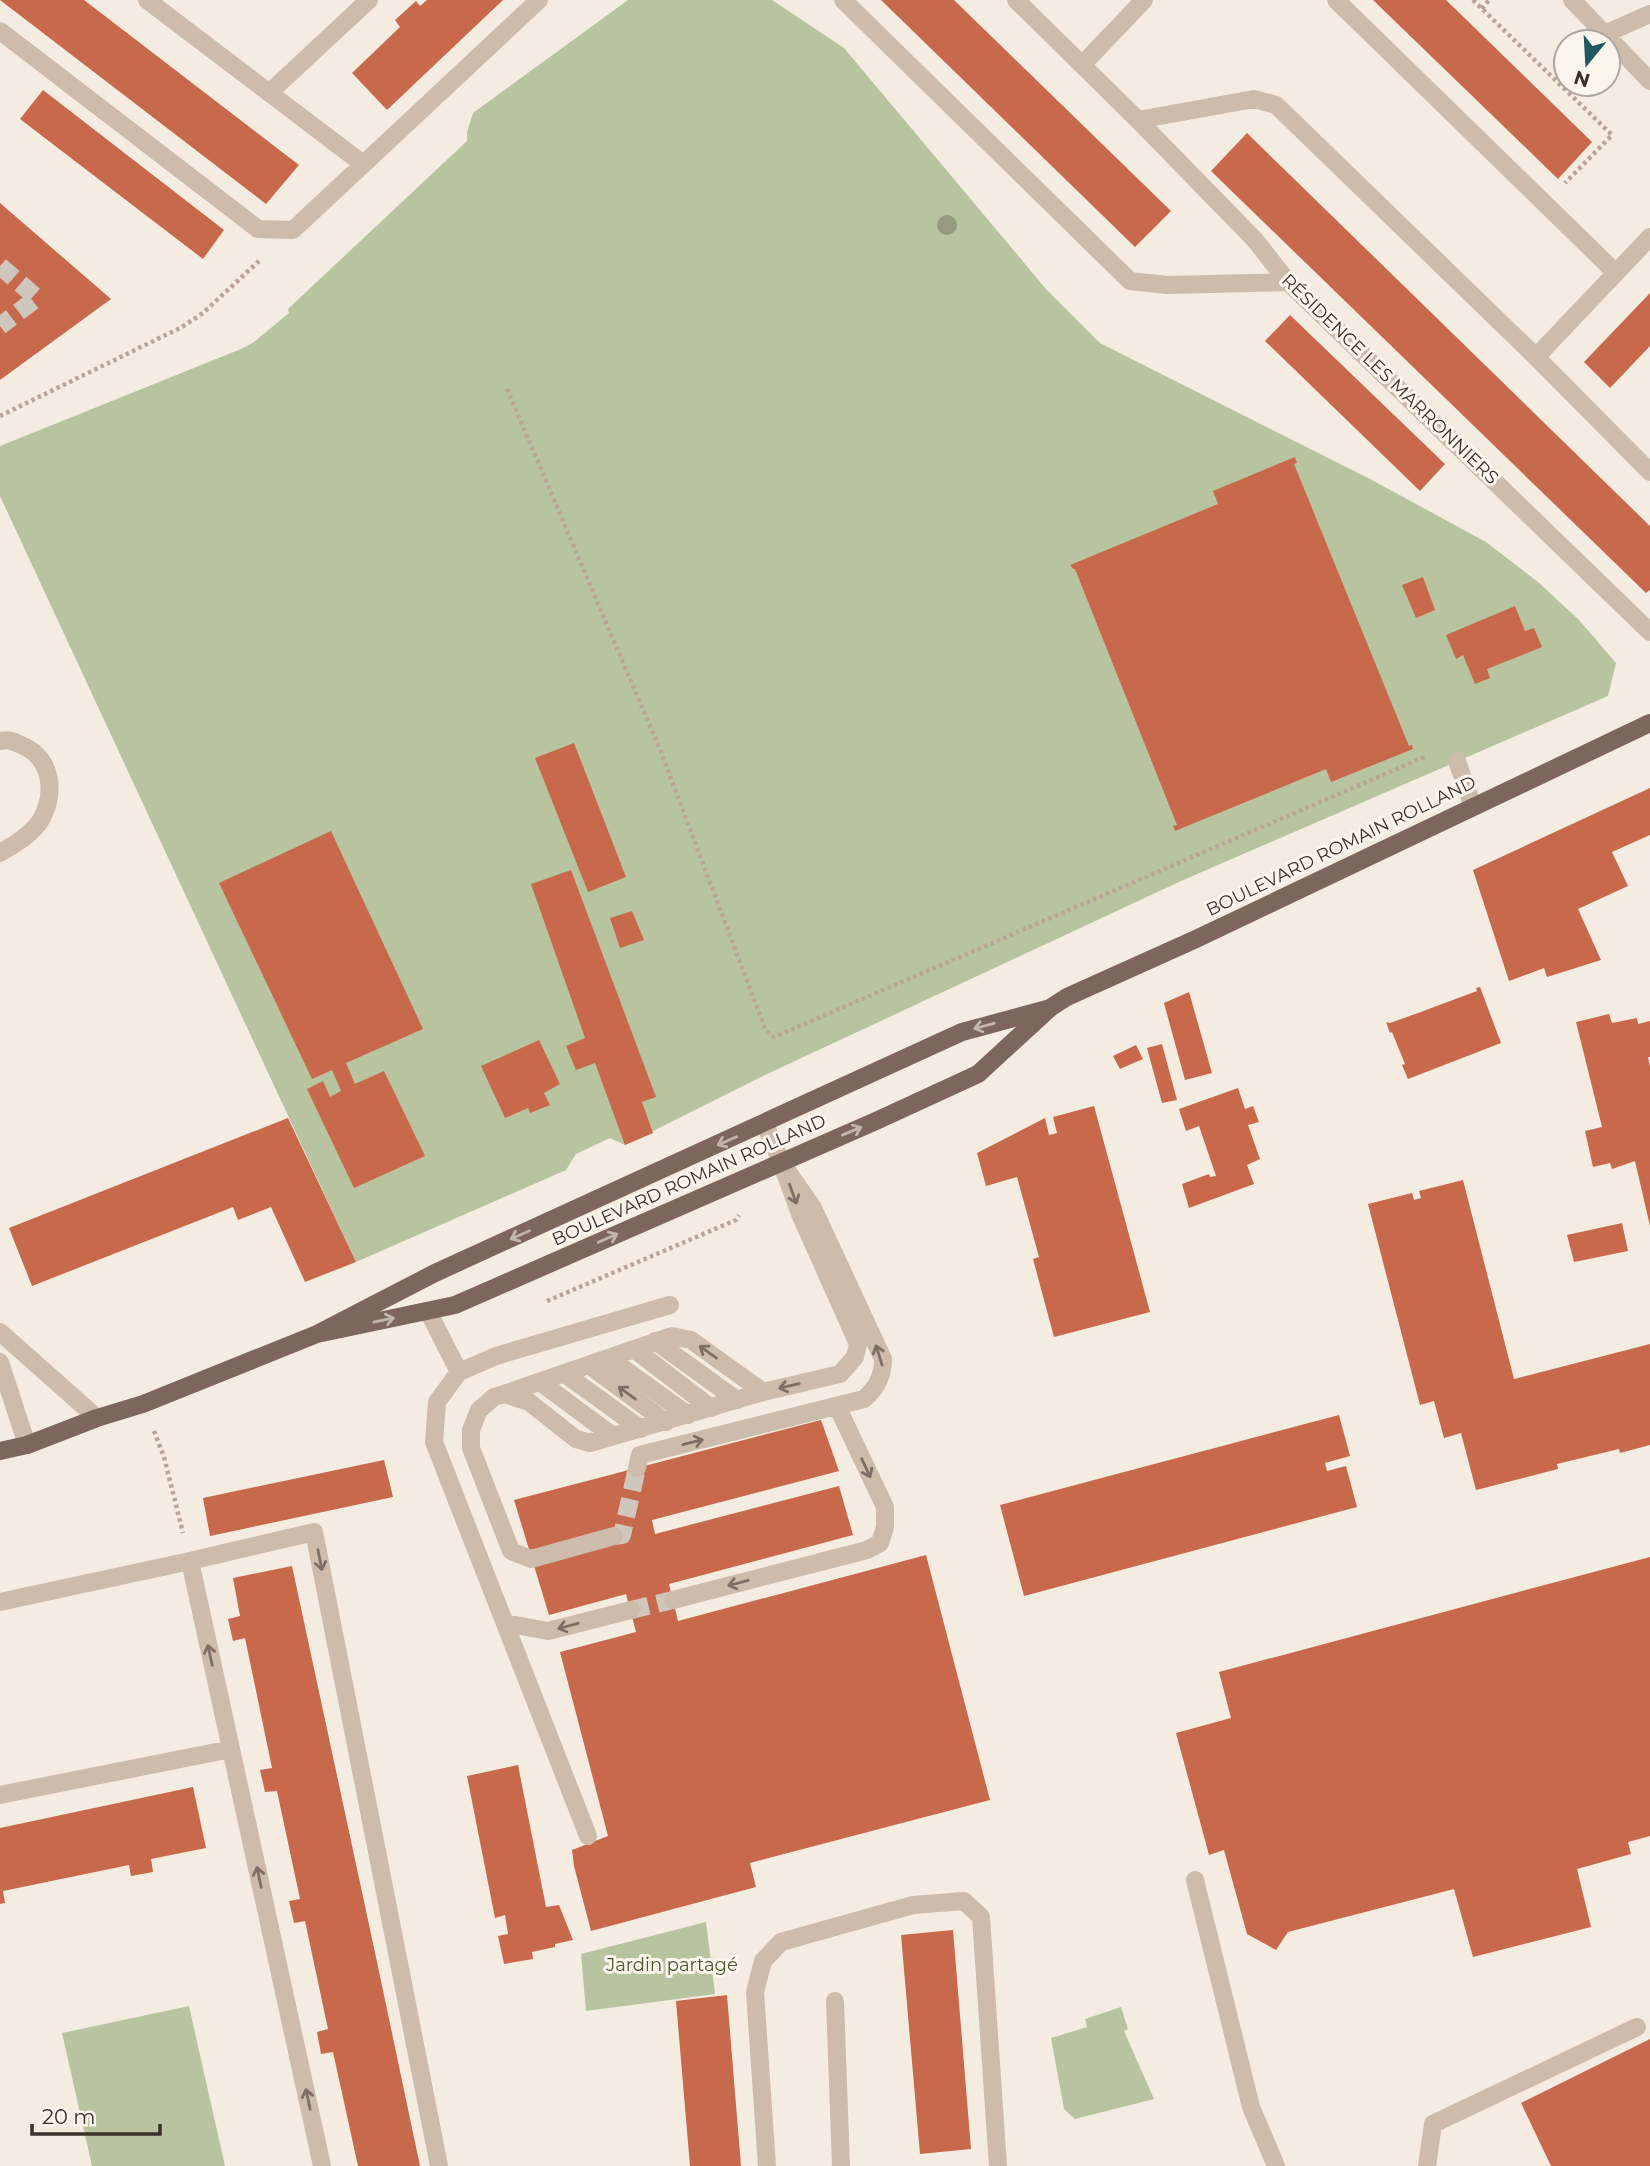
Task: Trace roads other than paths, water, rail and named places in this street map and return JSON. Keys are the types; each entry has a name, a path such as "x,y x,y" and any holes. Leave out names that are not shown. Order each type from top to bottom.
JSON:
{"main road":[{"name":"BOULEVARD ROMAIN ROLLAND","path":"317,1334 455,1305 978,1074 1067,997 1196,939 1650,723"},
{"name":"BOULEVARD ROMAIN ROLLAND","path":"0,1460 27,1445 97,1418 143,1404 317,1334 435,1273 962,1032 1050,1009"},
{"name":"BOULEVARD ROMAIN ROLLAND","path":"0,1451 27,1445"}],"street":[{"path":"147,0 363,164"},
{"path":"269,93 369,0"},
{"path":"0,31 258,229 293,230 539,0"},
{"path":"843,0 1130,281 1167,285 1288,282"},
{"name":"RÉSIDENCE LES MARRONNIERS","path":"1016,0 1083,64 1255,240 1288,282 1650,632"},
{"path":"1083,64 1144,0"},
{"path":"1336,0 1615,272"},
{"path":"1572,0 1602,28"},
{"path":"1618,28 1650,14"},
{"path":"1622,50 1650,81"},
{"path":"1138,120 1254,99 1276,105 1536,357 1650,472"},
{"path":"1536,357 1650,237"},
{"path":"0,740 7,739 30,748 48,768 50,793 41,820 18,842 0,853"},
{"path":"1458,761 1472,807"},
{"path":"504,1394 529,1402 576,1439 590,1443 763,1392 840,1374 855,1357 858,1344 800,1214 765,1124"},
{"path":"638,1468 640,1455 864,1399 876,1389 883,1370 883,1359 813,1208 781,1162"},
{"path":"588,1836 434,1441 437,1402 458,1372 496,1356 670,1305"},
{"path":"428,1311 458,1372"},
{"path":"0,1332 97,1418"},
{"path":"614,1536 531,1559 512,1551 471,1448 471,1430 479,1410 495,1397 672,1336 691,1340 763,1392"},
{"path":"655,1341 737,1400"},
{"path":"634,1349 711,1408"},
{"path":"609,1358 688,1415"},
{"path":"0,1363 27,1445"},
{"path":"589,1365 666,1422"},
{"path":"565,1374 641,1429"},
{"path":"540,1382 613,1436"},
{"path":"673,1600 867,1550 880,1543 885,1527 885,1507 837,1406"},
{"path":"0,1602 314,1532 439,2166"},
{"path":"190,1561 322,2166"},
{"path":"505,1623 548,1631 631,1610"},
{"path":"0,1795 231,1749"},
{"path":"1195,1881 1251,2107 1276,2166"},
{"path":"767,2166 755,1992 762,1961 781,1942 913,1905 964,1901 981,1917 998,2166"},
{"path":"835,2001 841,2166"},
{"path":"1427,2166 1433,2124 1637,2027"}],"tunnel":[{"path":"0,266 37,298 0,326"},
{"path":"614,1536 622,1535 637,1468"},
{"path":"631,1610 673,1600"}],"park label":[{"name":"Jardin partagé","path":"672,1965"}]}
